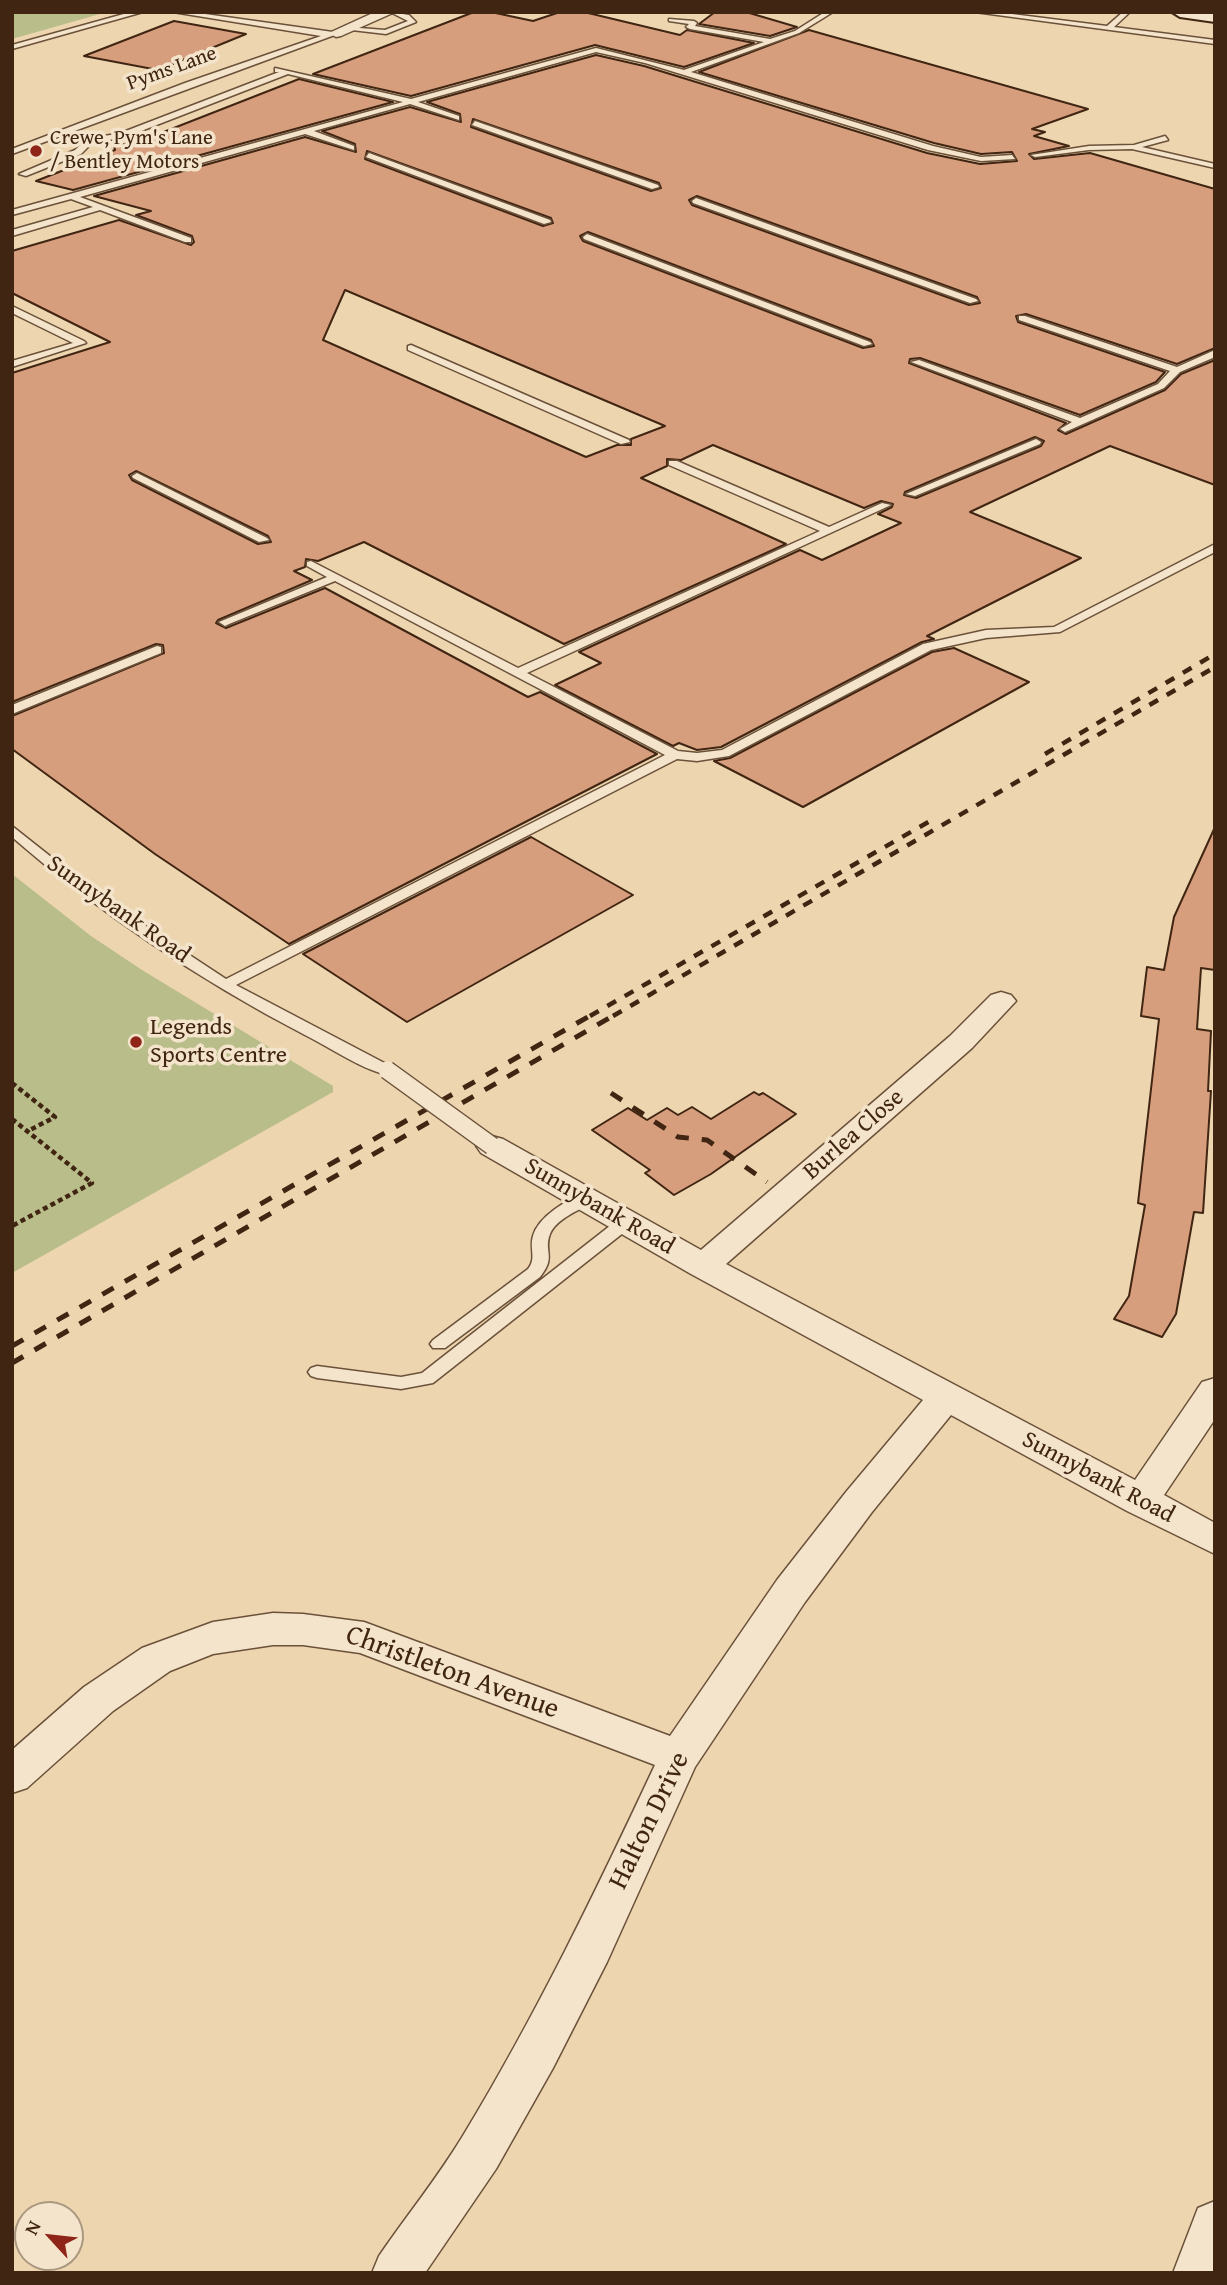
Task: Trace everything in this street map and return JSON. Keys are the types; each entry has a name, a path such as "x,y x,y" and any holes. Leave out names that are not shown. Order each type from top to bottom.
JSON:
{"street":[{"path":"337,32 328,25 361,12"},
{"name":"Pyms Lane","path":"337,32 391,12"},
{"path":"1180,12 1215,17"},
{"name":"Burlea Close","path":"703,1266 961,1042 1001,1001"},
{"name":"Sunnybank Road","path":"492,1146 703,1266 1215,1540"},
{"path":"1140,1501 1215,1391"},
{"name":"Halton Drive","path":"396,2273 479,2153 537,2053 591,1948 679,1756 792,1591 859,1502 946,1397"},
{"name":"Christleton Avenue","path":"12,1776 101,1697 164,1656 209,1639 259,1628 328,1629 364,1638 679,1756"},
{"path":"1197,2273 1215,2224"}],"lane":[{"path":"12,47 140,12"},
{"path":"176,12 337,32 386,32 412,22 407,16 391,12"},
{"path":"685,72 813,25 831,12"},
{"path":"978,12 1020,15 1215,42"},
{"path":"1108,29 1127,12"},
{"path":"671,20 694,23 690,27 769,41"},
{"name":"Pyms Lane","path":"12,152 337,32"},
{"path":"12,213 587,51 629,56 931,148 981,159 1012,157"},
{"path":"249,63 411,101 456,117"},
{"path":"59,134 91,140 120,136 287,72"},
{"path":"475,123 655,187"},
{"path":"303,130 351,148"},
{"path":"1035,155 1089,148 1132,147 1165,138"},
{"path":"23,174 78,152 91,140"},
{"path":"1132,147 1215,166"},
{"path":"369,155 547,222"},
{"path":"70,196 97,209 136,219 188,240"},
{"path":"696,201 974,301"},
{"path":"12,233 97,209"},
{"path":"587,237 867,344"},
{"path":"12,309 80,343 12,364"},
{"path":"1022,318 1177,370"},
{"path":"411,348 625,442"},
{"path":"1065,429 1161,386 1177,370 1215,353"},
{"path":"916,362 1081,422"},
{"path":"911,494 1036,442"},
{"path":"673,464 827,530"},
{"path":"137,476 263,540"},
{"path":"519,672 886,505"},
{"path":"311,564 675,755 696,757 725,753 927,647 986,634 1056,630 1215,547"},
{"path":"225,622 336,577"},
{"path":"12,710 157,650"},
{"path":"226,985 675,755"},
{"name":"Sunnybank Road","path":"12,830 40,855 149,936 285,1021 387,1070 492,1146"},
{"path":"439,1344 534,1273 541,1265 541,1237 546,1227 585,1199"},
{"path":"317,1372 401,1383 426,1379 626,1222"}],"path":[{"path":"12,1083 55,1117 27,1131"},
{"path":"12,1119 92,1183 12,1226"}],"green space":[{"path":"12,12 107,12 12,39"},
{"name":"Legends Sports Centre","path":"12,874 91,936 333,1086 333,1092 12,1273"}],"building":[{"path":"474,12 491,12 533,21 560,12 584,12 680,35 687,30 754,43 684,67 595,45 411,96 313,74"},
{"path":"715,12 746,12 797,27 770,36 699,24"},
{"path":"174,21 246,34 158,70 84,56"},
{"path":"809,30 1088,109 1032,129 1045,132 1034,136 1069,146 1029,154 1034,159 1090,153 1215,189 1215,348 1177,364 1026,314 1016,316 1018,322 1165,372 1156,382 1080,415 920,358 910,359 909,363 1066,423 1058,430 1066,434 1165,390 1181,374 1215,360 1215,485 1110,446 970,512 1081,558 927,636 934,639 922,642 721,747 697,750 679,743 673,746 555,685 601,663 579,652 800,550 822,560 901,523 878,514 893,504 881,501 864,508 713,445 681,460 667,459 667,466 641,478 786,544 564,644 364,542 318,561 306,559 305,567 294,571 312,580 216,623 226,628 325,588 528,697 540,692 657,754 289,944 155,854 12,749 12,716 164,653 163,645 156,644 12,702 12,373 110,342 12,293 12,251 119,220 191,245 194,242 192,236 136,215 151,211 94,196 305,137 356,152 355,144 322,131 410,107 461,122 460,114 427,102 596,55 644,66 927,153 980,164 1017,161 1012,152 981,154 934,143 699,72","holes":["473,119 659,183 661,188 651,191 471,127","367,151 551,218 553,223 543,226 365,159","697,196 977,297 980,303 969,305 692,205 689,200","588,232 871,340 874,346 863,348 583,241 580,236","345,290 665,426 631,439 631,445 617,445 586,457 323,340","1035,437 1044,441 1041,446 916,498 904,495 905,492","136,471 268,536 271,542 258,544 132,480 129,475"]},
{"path":"299,79 393,102 73,190 36,181 115,150 114,146 138,142"},
{"path":"954,648 1029,682 803,807 714,761 730,758 932,652"},
{"path":"1215,827 1215,970 1201,968 1197,1029 1211,1031 1208,1091 1211,1091 1203,1213 1194,1212 1176,1314 1162,1337 1114,1319 1129,1296 1145,1205 1138,1203 1159,1019 1141,1016 1147,967 1164,970 1174,917"},
{"path":"531,837 633,895 407,1022 303,954"},
{"path":"754,1092 759,1095 763,1093 796,1114 711,1174 674,1195 645,1173 650,1170 592,1130 628,1108 647,1120 667,1108 678,1115 692,1107 711,1119"}],"railway":[{"path":"1045,754 1215,654"},
{"path":"613,1016 1215,667"},
{"path":"590,1016 930,821"},
{"path":"12,1346 593,1014"},
{"path":"12,1363 616,1014"},
{"path":"611,1093 678,1137 707,1140 767,1182"}],"place":[{"name":"Crewe, Pym's Lane / Bentley Motors","path":"36,151"},
{"name":"Legends Sports Centre","path":"136,1042"}]}
